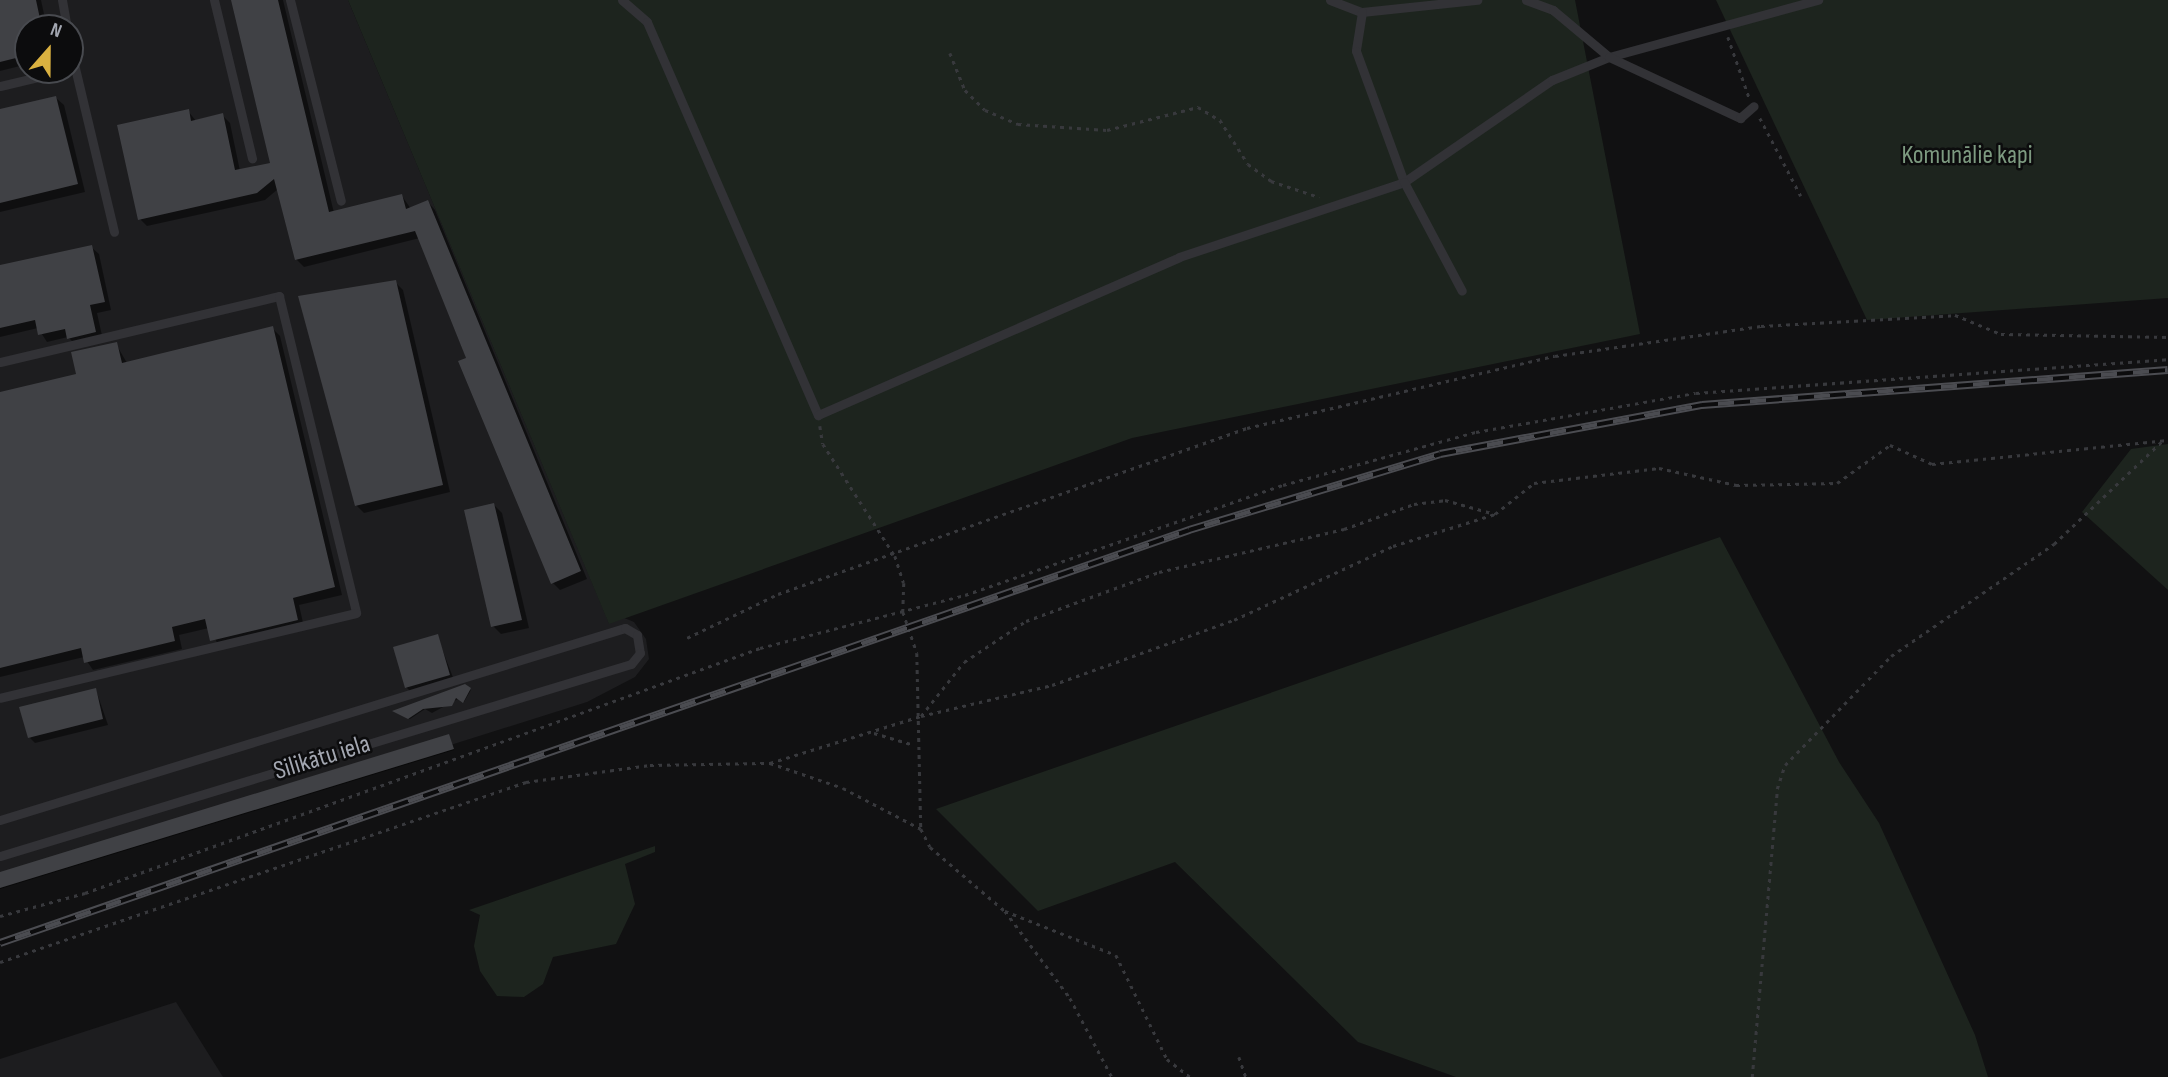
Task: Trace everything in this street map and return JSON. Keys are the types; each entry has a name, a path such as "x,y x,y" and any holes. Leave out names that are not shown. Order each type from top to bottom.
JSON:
{"lane":[{"path":"214,0 252,158"},
{"path":"290,0 341,201"},
{"path":"622,0 647,22 818,415 1179,257 1404,182 1552,80 1609,57 1818,0"},
{"path":"1330,0 1362,12 1477,0"},
{"path":"1526,0 1553,10 1609,57 1740,118 1754,106"},
{"path":"1362,12 1356,51 1404,182 1462,291"},
{"path":"74,84 114,232"},
{"path":"0,362 279,296 356,612 0,698"},
{"name":"Silikātu iela","path":"0,820 625,628 637,635 640,653 631,664 0,856"}],"path":[{"path":"950,53 965,90 985,110 1018,124 1107,130 1198,107 1220,120 1248,164 1271,181 1324,198"},
{"path":"687,638 778,594 895,556 1247,428 1555,356 1761,327 1955,315 2001,334 2168,338"},
{"path":"0,916 85,892 760,648 903,612 1283,485 1476,432 1696,393 2168,359"},
{"path":"818,415 823,444 895,556 904,583 903,612 917,653 921,716 915,746 921,829 930,847 1005,911 1070,998 1112,1077"},
{"path":"0,962 526,782 650,765 770,763 874,733 921,716 1052,685 1234,620 1393,546 1495,514 1534,483 1658,468 1736,485 1837,483 1890,445 1932,464 2168,440"},
{"path":"1752,1077 1777,789 1785,765 1891,656 2054,544 2162,441"},
{"path":"921,716 964,662 1026,621 1096,593 1344,529 1414,503 1445,500 1495,514"},
{"path":"874,733 915,746"},
{"path":"770,763 843,788 921,829"},
{"path":"1005,911 1116,955 1167,1059 1190,1077"},
{"path":"1239,1057 1246,1077"}],"shaded area":[{"path":"0,0 348,0 609,623 622,617 634,622 646,639 649,659 635,677 587,702 0,887"},
{"path":"176,1002 223,1077 0,1077 0,1059"}],"green space":[{"path":"348,0 1575,0 1640,334 1132,438 609,624"},
{"name":"Komunālie kapi","path":"1716,0 2168,0 2168,298 1867,320"},
{"path":"2168,444 2168,590 2082,512 2131,449"},
{"path":"1720,537 1839,762 1879,823 1975,1035 1988,1077 1456,1077 1358,1042 1175,862 1038,911 936,809"},
{"path":"655,846 655,852 625,864 635,904 616,944 553,957 543,984 524,997 497,996 480,971 474,946 480,915 469,910"}],"building":[{"path":"0,0 36,0 39,14 14,14 14,58 0,62"},
{"path":"231,0 278,0 329,212 402,194 406,209 428,200 581,571 551,584 458,361 466,358 415,231 295,260 274,179 257,193 138,220 117,125 189,109 191,121 223,113 235,170 270,163"},
{"path":"56,96 78,184 0,203 0,109"},
{"path":"92,245 105,302 90,305 96,332 67,339 65,329 38,335 35,320 0,328 0,265"},
{"path":"396,280 443,485 355,506 298,296"},
{"path":"273,326 335,587 293,598 298,620 210,641 205,619 172,627 175,641 84,663 81,648 0,668 0,392 76,374 71,352 117,342 122,363"},
{"path":"494,503 522,620 491,627 464,510"},
{"path":"438,634 450,675 405,688 393,647"},
{"path":"465,684 471,688 463,703 456,698 452,706 423,709 408,719 392,711"},
{"path":"96,688 103,719 28,738 19,707"},
{"path":"449,734 454,749 0,888 0,872"}],"railway":[{"path":"0,943 1189,530 1440,454 1702,405 2168,370"}]}
